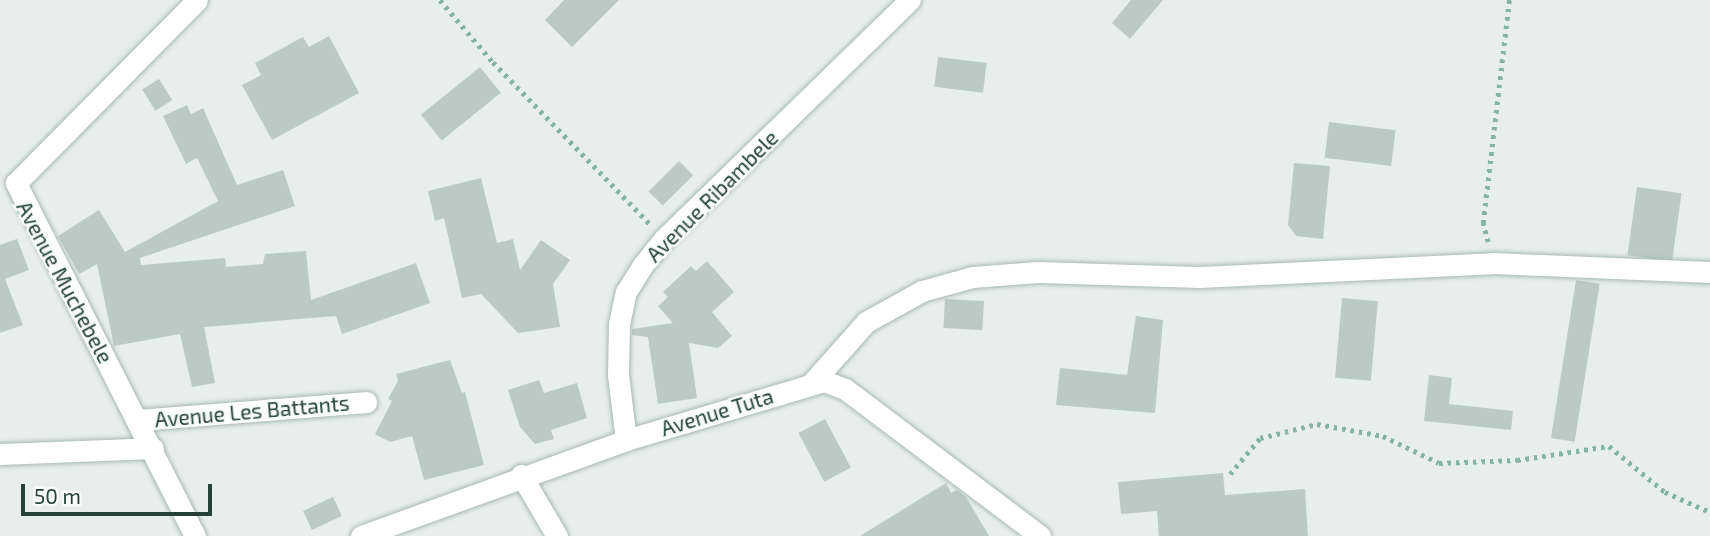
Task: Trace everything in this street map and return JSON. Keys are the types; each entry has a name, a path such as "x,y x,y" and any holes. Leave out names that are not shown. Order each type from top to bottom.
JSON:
{"street":[{"name":"Avenue Muchebele","path":"195,536 153,448 16,183 197,0"},
{"name":"Avenue Ribambele","path":"626,440 618,375 621,305 642,266 664,239 910,0"},
{"path":"811,384 866,322 922,291 972,277 1038,272 1199,277 1493,263 1710,272"},
{"name":"Avenue Tuta","path":"361,536 521,475 626,440 824,381 845,388 1040,536"},
{"name":"Avenue Les Battants","path":"138,420 366,402"},
{"name":"Avenue Les Battants","path":"0,454 153,448"},
{"path":"521,475 557,536"}],"path":[{"path":"440,0 493,62 664,239"},
{"path":"1493,263 1483,223 1508,0"},
{"path":"1230,474 1260,438 1317,424 1383,436 1439,463 1517,460 1609,446 1665,492 1710,512"}],"building":[{"path":"564,0 619,0 572,47 545,20"},
{"path":"1131,0 1163,0 1130,39 1112,23"},
{"path":"329,36 359,93 272,140 242,85 261,75 255,63 303,37 309,47"},
{"path":"938,57 987,63 983,93 934,87"},
{"path":"480,67 501,93 442,140 421,115"},
{"path":"159,79 172,100 155,111 142,90"},
{"path":"187,105 191,114 203,108 237,185 283,170 295,206 140,258 141,265 225,258 226,267 263,264 265,254 306,251 311,300 416,263 430,303 342,334 336,316 204,327 215,383 192,387 180,334 114,346 97,264 79,274 58,236 99,210 125,252 218,201 197,158 186,164 163,116"},
{"path":"1329,122 1396,130 1391,166 1325,158"},
{"path":"679,161 693,175 663,206 649,191"},
{"path":"1294,163 1330,166 1323,239 1296,236 1288,225"},
{"path":"481,178 497,243 513,239 520,270 541,240 570,260 553,284 560,327 518,333 481,294 462,298 444,218 435,221 428,191"},
{"path":"1637,187 1682,193 1672,262 1627,255"},
{"path":"17,239 29,270 5,279 23,325 0,333 0,245"},
{"path":"707,261 734,292 712,312 732,336 718,348 689,343 697,398 658,404 648,337 632,335 632,329 673,323 658,306 668,297 663,292 691,266 696,271"},
{"path":"1576,280 1600,284 1575,442 1551,438"},
{"path":"1342,298 1378,301 1371,381 1335,378"},
{"path":"945,299 984,301 982,330 943,328"},
{"path":"1136,316 1163,320 1155,413 1056,405 1060,368 1127,375"},
{"path":"450,360 462,393 465,392 484,465 424,480 412,436 390,442 375,434 392,401 388,399 398,381 396,374"},
{"path":"1429,375 1452,378 1449,404 1513,411 1511,430 1424,421"},
{"path":"539,380 544,393 577,383 587,418 551,430 554,439 535,444 520,427 508,390"},
{"path":"825,419 851,468 824,482 799,433"},
{"path":"1223,473 1225,495 1305,489 1308,536 1159,536 1157,511 1121,514 1118,482"},
{"path":"946,483 951,493 957,490 966,497 989,536 860,536"},
{"path":"333,497 342,516 312,530 303,511"}]}
